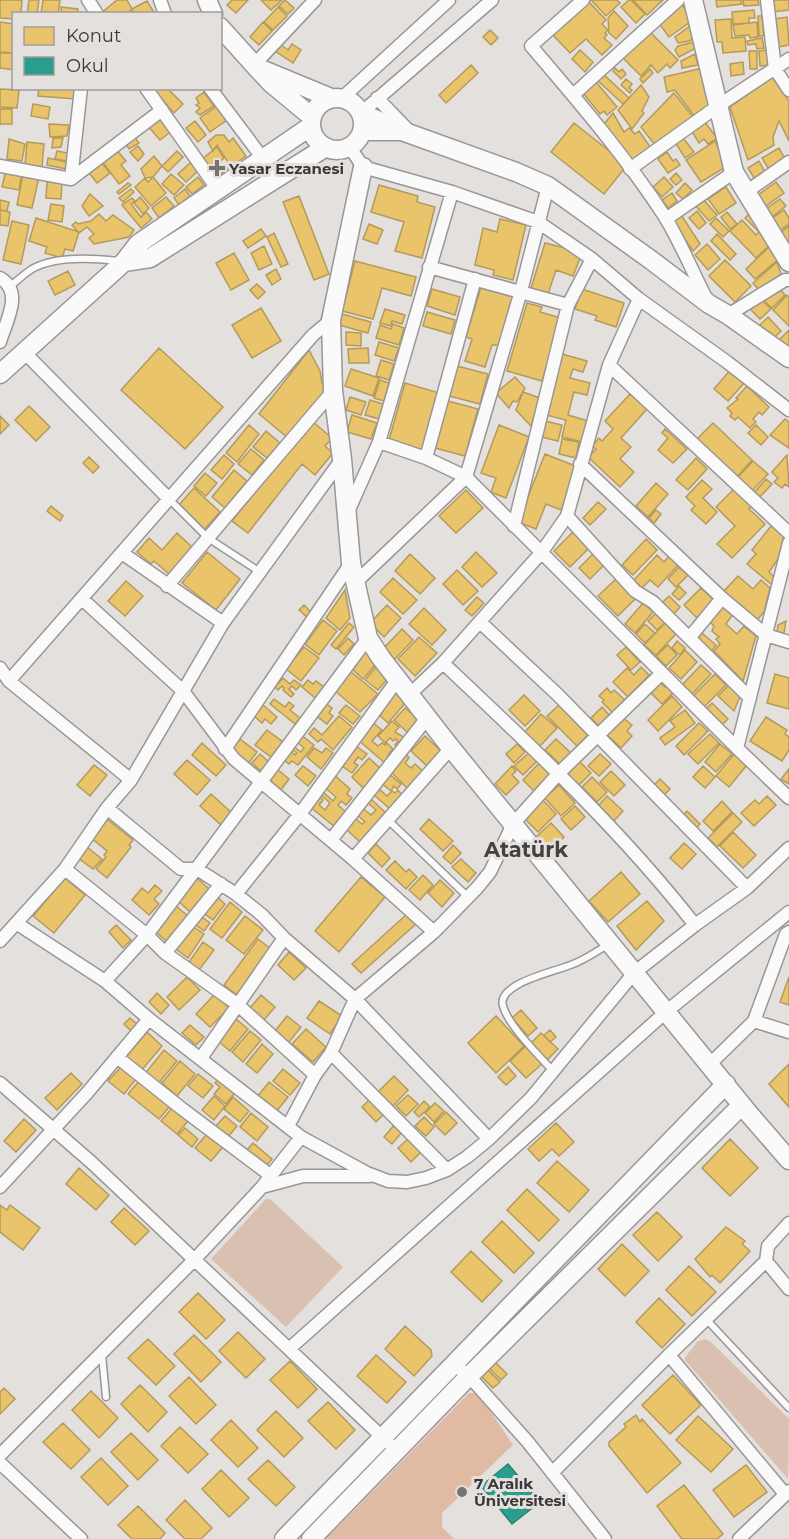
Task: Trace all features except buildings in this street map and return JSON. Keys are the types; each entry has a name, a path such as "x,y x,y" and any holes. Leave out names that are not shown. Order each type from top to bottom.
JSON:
{"street":[{"path":"86,0 95,12"},
{"path":"255,66 315,0"},
{"path":"0,374 124,262 138,244 264,160 312,121 316,108 322,102 336,98 449,0"},
{"path":"222,29 272,84 312,121 319,142 335,150 349,147 359,139 362,122 377,98 492,0"},
{"path":"583,0 531,46 573,94 666,219 709,304"},
{"path":"573,94 678,0"},
{"path":"693,0 734,172 789,262"},
{"path":"767,0 775,69 789,90"},
{"path":"630,168 789,58"},
{"path":"255,66 356,105 362,122"},
{"path":"70,179 81,90"},
{"path":"148,90 218,190"},
{"path":"212,90 264,160"},
{"path":"377,98 408,133"},
{"path":"0,166 70,179 162,110"},
{"path":"362,122 408,133 548,186 709,304 789,358"},
{"path":"124,262 150,258 326,147"},
{"path":"349,147 363,167 452,192 538,222 592,259 639,299 728,362 789,410"},
{"path":"746,192 789,162"},
{"path":"363,167 331,320 333,391 342,459 351,563 368,638 427,718 634,973 742,1105 786,1149"},
{"path":"666,219 734,172"},
{"path":"355,583 466,477 521,291 548,186"},
{"path":"347,514 379,442 452,192"},
{"path":"514,526 568,304 592,259"},
{"path":"429,267 568,304"},
{"path":"0,278 13,292 13,300 0,342"},
{"path":"426,458 475,279"},
{"path":"728,315 759,294 789,280"},
{"path":"410,694 443,663 541,553 567,516 609,365 639,299"},
{"path":"9,681 313,335 331,320"},
{"path":"24,352 169,499"},
{"path":"609,365 789,533"},
{"path":"167,586 333,391"},
{"path":"379,442 426,458 466,477 789,798"},
{"path":"0,940 64,869 107,808 131,780 223,623 342,459"},
{"path":"580,464 722,598 766,636 789,642"},
{"path":"567,516 635,591 653,602 750,698"},
{"path":"737,748 789,543"},
{"path":"122,553 223,623"},
{"path":"225,748 351,563"},
{"path":"690,637 722,598"},
{"path":"82,599 183,691 225,748 261,783 331,840 434,932"},
{"path":"480,622 558,695 747,888"},
{"path":"105,981 147,935 368,638"},
{"path":"443,663 559,773 632,849 695,925"},
{"path":"0,668 9,681 131,780"},
{"path":"288,1126 315,1075 331,1053 355,999 434,932 468,897 490,872 513,824 559,773 662,673"},
{"path":"236,894 300,814 398,679"},
{"path":"331,840 427,718"},
{"path":"353,859 451,748"},
{"path":"107,808 181,869 197,869 236,894 262,915 284,938 355,999 489,1139"},
{"path":"16,923 105,981 149,1019 301,1137 374,1176 388,1181 407,1182 447,1170 489,1139 531,1098 634,973 747,888 789,848"},
{"path":"64,869 147,935 165,953 237,1005 315,1075"},
{"path":"165,953 221,884"},
{"path":"289,1349 667,1011 789,912"},
{"path":"710,1064 754,1021 788,934"},
{"path":"201,1058 284,938"},
{"path":"0,1187 149,1019"},
{"path":"754,1021 789,1032"},
{"path":"331,1053 447,1170"},
{"path":"117,1057 270,1175"},
{"path":"0,1083 195,1259 397,1450"},
{"path":"284,1539 726,1084"},
{"path":"311,1539 470,1376 742,1105"},
{"path":"0,1455 195,1259 262,1187 301,1137"},
{"path":"262,1187 303,1176 374,1176"},
{"path":"552,1473 766,1261 768,1246 789,1223"},
{"path":"766,1261 789,1288"},
{"path":"669,1355 787,1492 739,1539"},
{"path":"454,1364 470,1376 605,1539"},
{"path":"0,1463 81,1539"}],"lane":[{"path":"9,287 33,269 46,263 92,258 124,262"},
{"path":"169,499 208,538 260,572"},
{"path":"388,820 468,897"},
{"path":"554,1071 508,1017 502,1004 503,997 525,980 573,964 610,943"},
{"path":"706,1319 789,1408"},
{"path":"101,1352 106,1397"}],"shaded area":[{"path":"266,1199 270,1199 343,1267 286,1327 211,1259"},
{"path":"705,1339 711,1342 789,1419 788,1479 684,1359 697,1342"},
{"path":"469,1393 478,1393 513,1445 442,1513 442,1527 454,1539 326,1539"}],"place":[{"name":"Yasar Eczanesi","path":"217,168"},
{"name":"7 Aralık Üniversitesi","path":"462,1492"}],"district":[{"name":"Atatürk","path":"526,849"}]}
